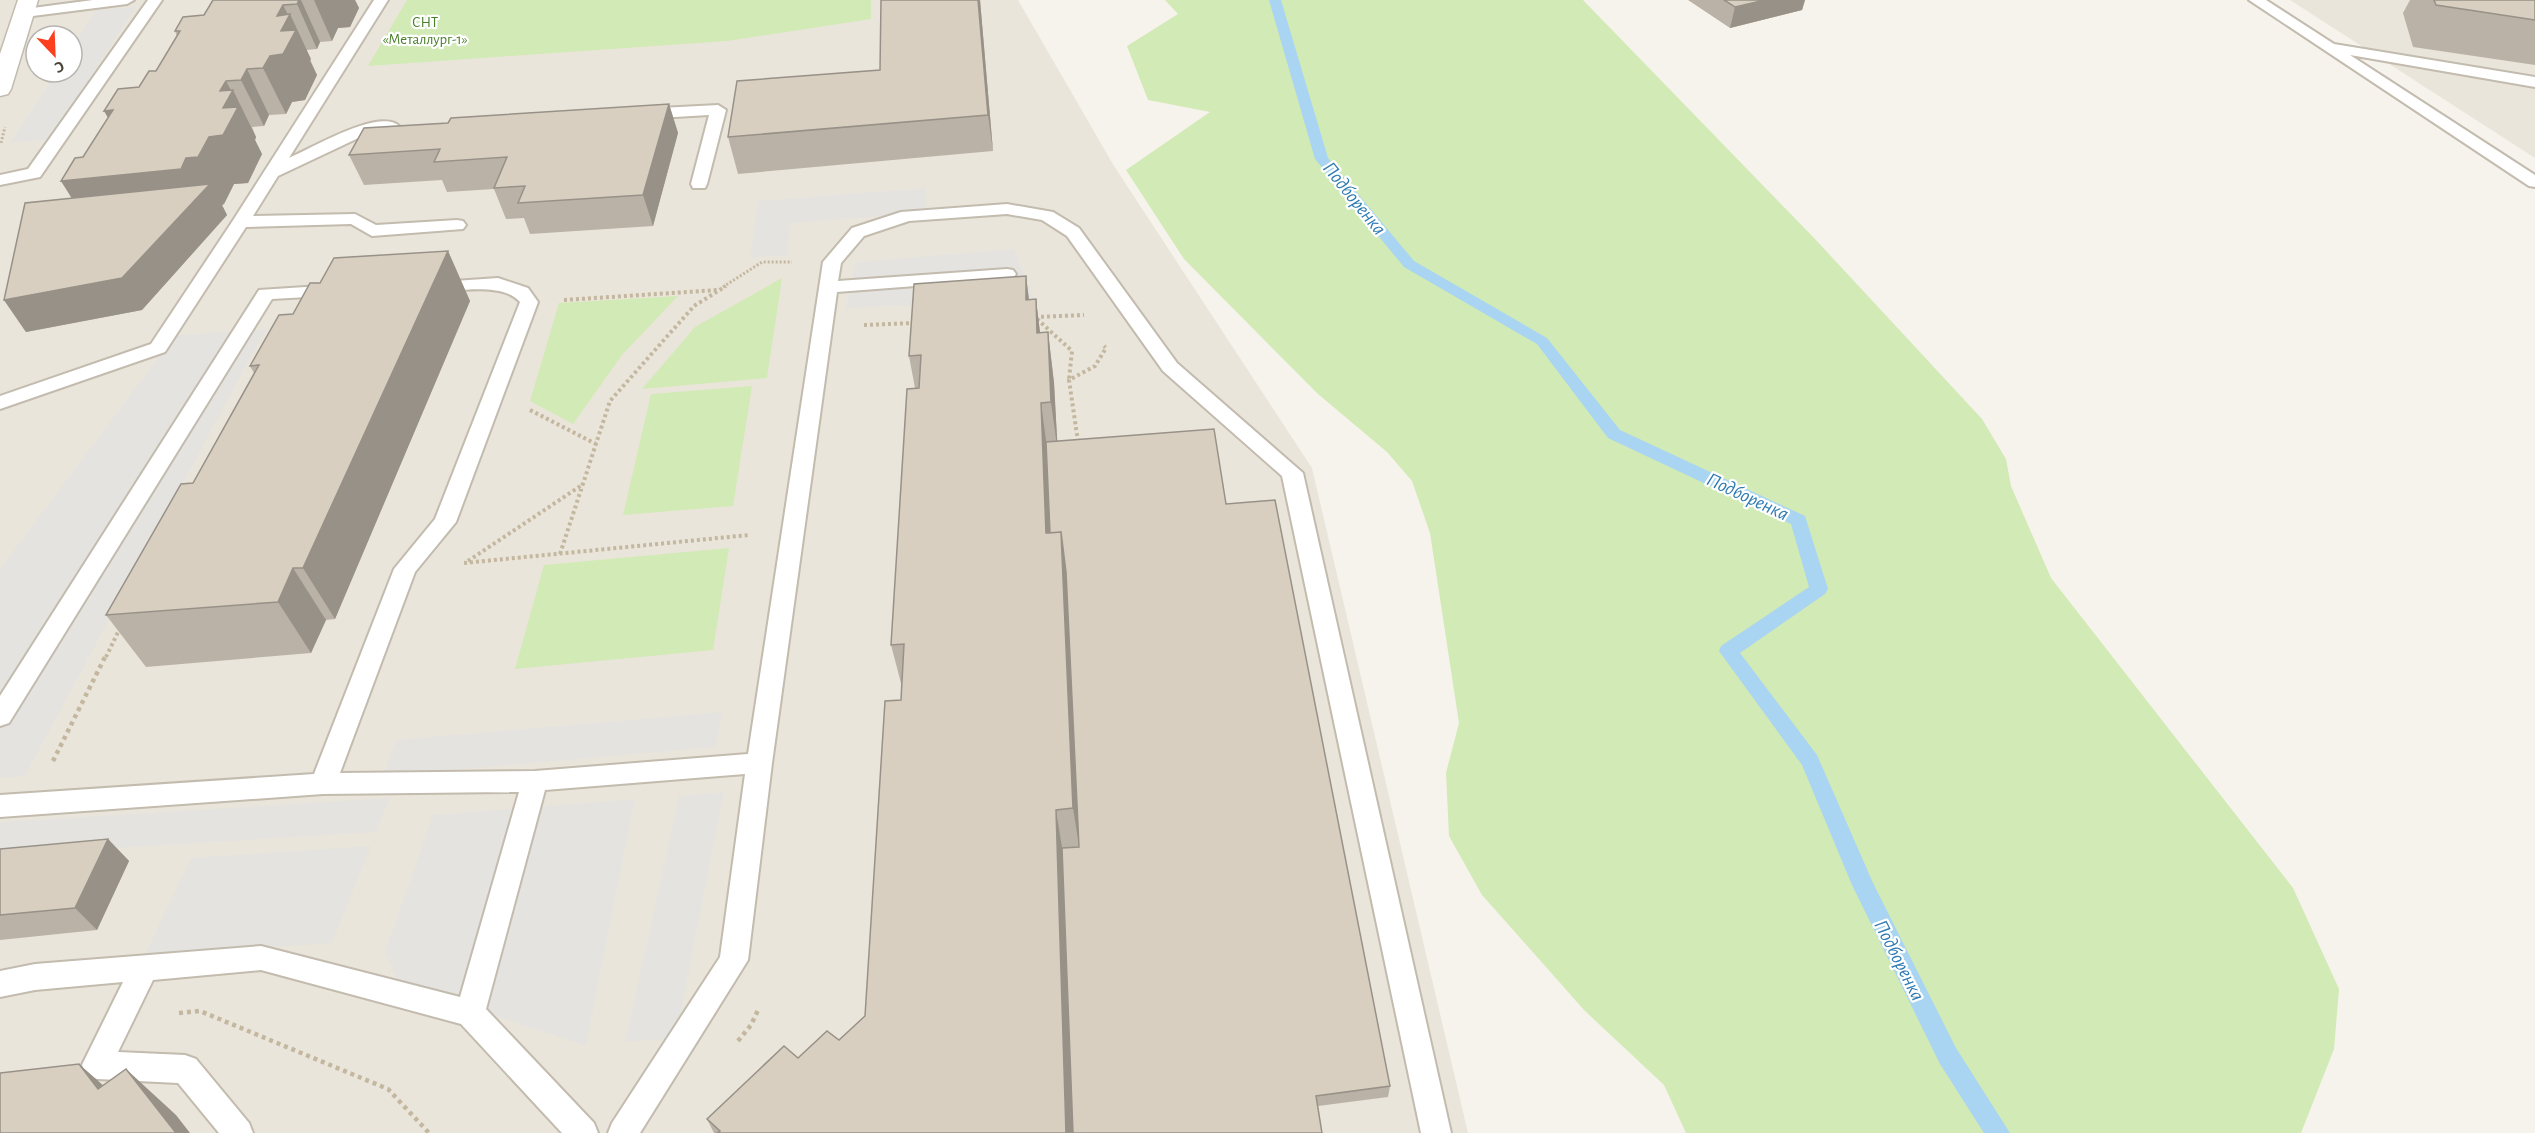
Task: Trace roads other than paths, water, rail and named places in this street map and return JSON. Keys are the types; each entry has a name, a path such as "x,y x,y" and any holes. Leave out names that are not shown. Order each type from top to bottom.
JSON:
{"street":[{"path":"0,89 27,6"}],"lane":[{"path":"27,6 128,0"},
{"path":"0,180 34,173 155,0"},
{"path":"0,403 158,348 241,222 381,0"},
{"path":"2256,0 2535,182"},
{"path":"2328,46 2535,82"},
{"path":"624,115 718,110 699,184"},
{"path":"272,173 366,128 413,126"},
{"path":"623,1133 734,960 759,763 795,530 832,262 858,232 907,216 1007,209 1047,216 1073,232 1170,368 1292,473 1436,1133"},
{"path":"241,222 355,219 372,231 457,225"},
{"path":"829,287 999,274"},
{"path":"323,784 405,569 445,522 529,302 521,291 498,284 407,288"},
{"path":"0,716 266,294 361,290"},
{"path":"0,806 323,784 535,782 759,763"},
{"path":"470,1012 535,782"},
{"path":"0,984 35,977 261,958 470,1012 583,1133"},
{"path":"144,968 98,1065 185,1069 238,1133"}],"waterway":[{"name":"Подборенка","path":"1275,0 1322,159 1409,264 1542,341 1614,434 1799,520 1819,589 1728,651 1810,761 1863,885 1948,1056 1998,1133"}],"park label":[{"name":"СНТ «Металлург-1»","path":"425,30"}]}
